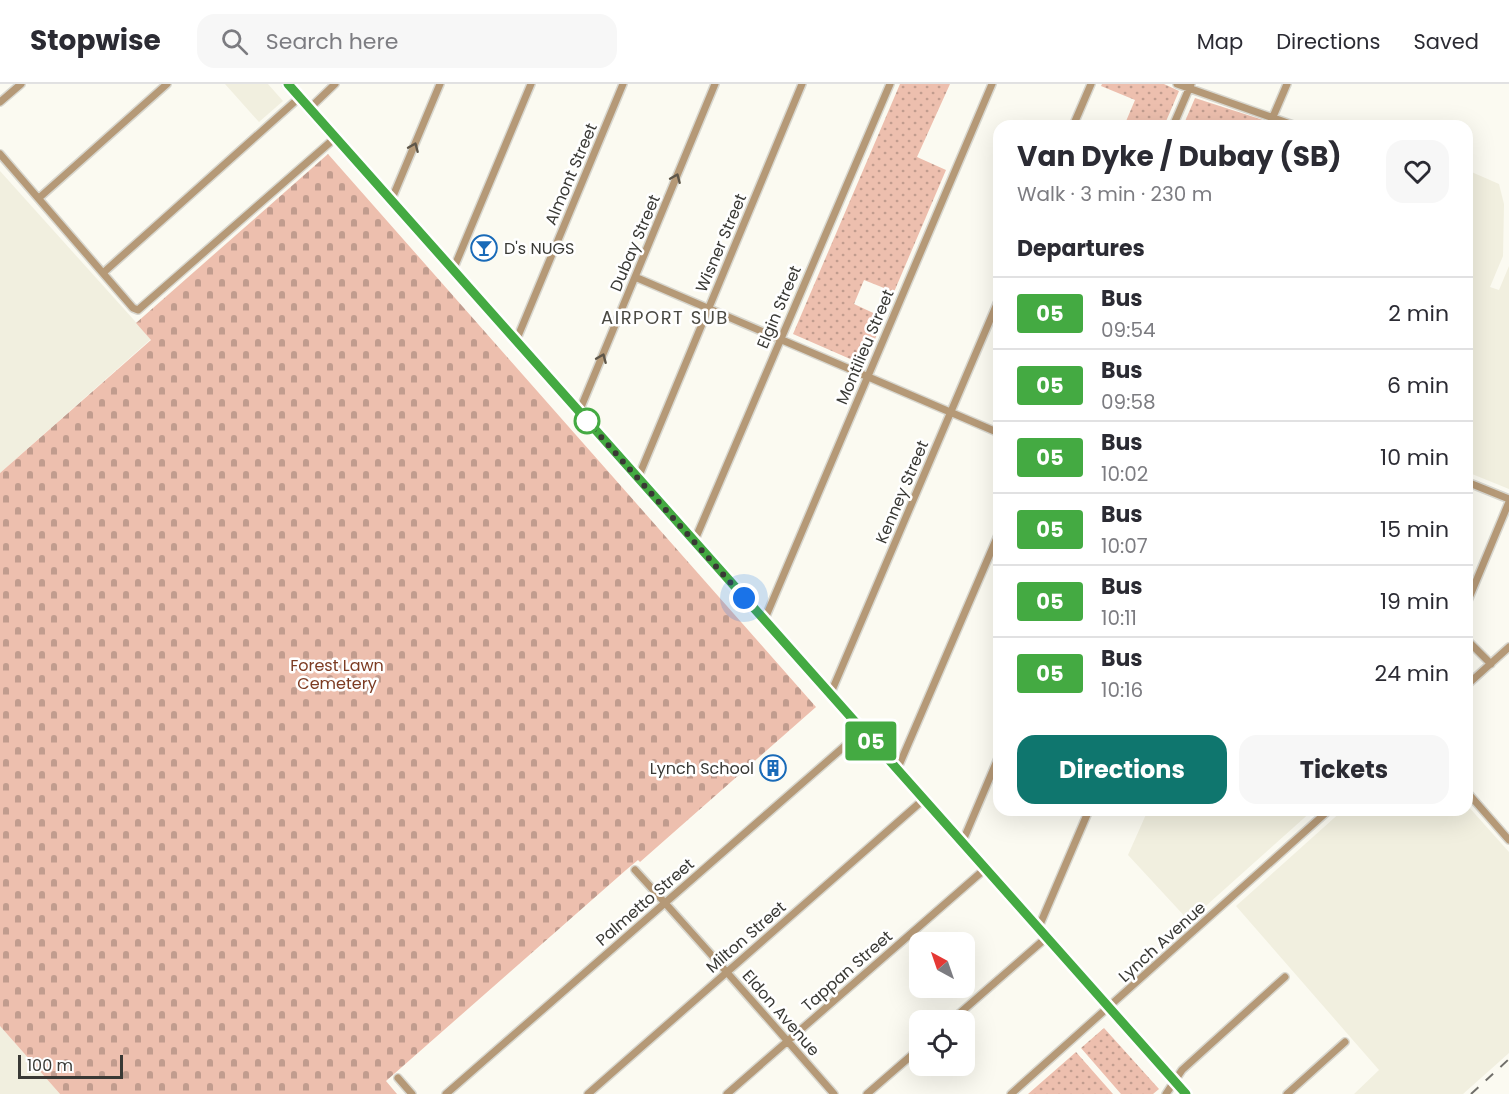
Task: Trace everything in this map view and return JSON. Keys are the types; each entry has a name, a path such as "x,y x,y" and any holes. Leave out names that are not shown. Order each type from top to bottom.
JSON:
{"main road":[{"path":"288,84 1186,1094"}],"street":[{"path":"0,102 21,84"},
{"path":"39,198 167,84"},
{"path":"309,109 335,84"},
{"path":"391,201 440,84"},
{"path":"453,270 531,84"},
{"name":"Almont Street","path":"516,341 623,84"},
{"name":"Dubay Street","path":"579,412 716,84"},
{"name":"Wisner Street","path":"638,478 802,84"},
{"name":"Elgin Street","path":"694,542 890,84"},
{"name":"Montilieu Street","path":"764,621 992,84"},
{"path":"1076,120 1091,84"},
{"path":"1177,84 1190,86 1278,120"},
{"path":"1272,118 1287,84"},
{"path":"1176,120 1190,86"},
{"path":"103,273 300,98"},
{"path":"0,154 135,310 141,308 335,138"},
{"path":"635,277 993,430"},
{"name":"Kenney Street","path":"830,695 993,313"},
{"path":"1473,485 1509,500 1473,588"},
{"path":"897,770 993,547"},
{"path":"1473,646 1491,664"},
{"path":"1473,680 1509,647"},
{"name":"Palmetto Street","path":"446,1094 862,731"},
{"path":"962,843 993,770"},
{"path":"1473,799 1509,840"},
{"name":"Milton Street","path":"588,1094 923,800"},
{"path":"1038,929 1086,816"},
{"name":"Lynch Avenue","path":"1011,1094 1322,816"},
{"name":"Tappan Street","path":"727,1094 985,869"},
{"name":"Eldon Avenue","path":"636,870 834,1094"},
{"path":"963,1010 1046,938"},
{"path":"1166,1094 1182,1070 1286,977"},
{"path":"1287,1094 1346,1042"},
{"path":"867,1094 909,1058"},
{"path":"398,1078 412,1094"}],"shaded area":[{"path":"225,84 268,84 283,101 259,122"},
{"path":"0,171 151,339 0,473"},
{"path":"1473,173 1499,184 1504,204 1503,256 1490,287 1499,290 1509,266 1509,489 1473,474"},
{"path":"1473,812 1509,852 1509,1053 1463,1094 1354,1094 1379,1070 1236,906 1336,816 1473,816"},
{"path":"1145,816 1306,816 1189,921 1128,855"},
{"path":"0,1026 60,1094 0,1094"}],"green space":[{"path":"900,84 950,84 917,157 946,170 894,292 864,280 854,304 884,318 864,365 793,334"},
{"path":"1102,84 1164,84 1179,91 1167,120 1127,120 1135,100 1101,86"},
{"path":"1195,98 1263,120 1186,120"},
{"name":"Forest Lawn Cemetery","path":"328,154 816,707 386,1081 397,1094 60,1094 0,1026 0,473 151,340 136,323"},
{"path":"1104,1028 1159,1089 1153,1094 1121,1094 1081,1048"},
{"path":"1076,1052 1113,1094 1028,1094"}],"railway":[{"path":"1471,1094 1509,1059"}],"bus line":[{"name":"05","path":"288,84 1186,1094"}],"place":[{"name":"D's NUGS","path":"484,248"},
{"name":"Lynch School","path":"773,768"}],"district":[{"name":"AIRPORT SUB","path":"665,317"}],"route":[{"path":"587,421 744,598"}]}
